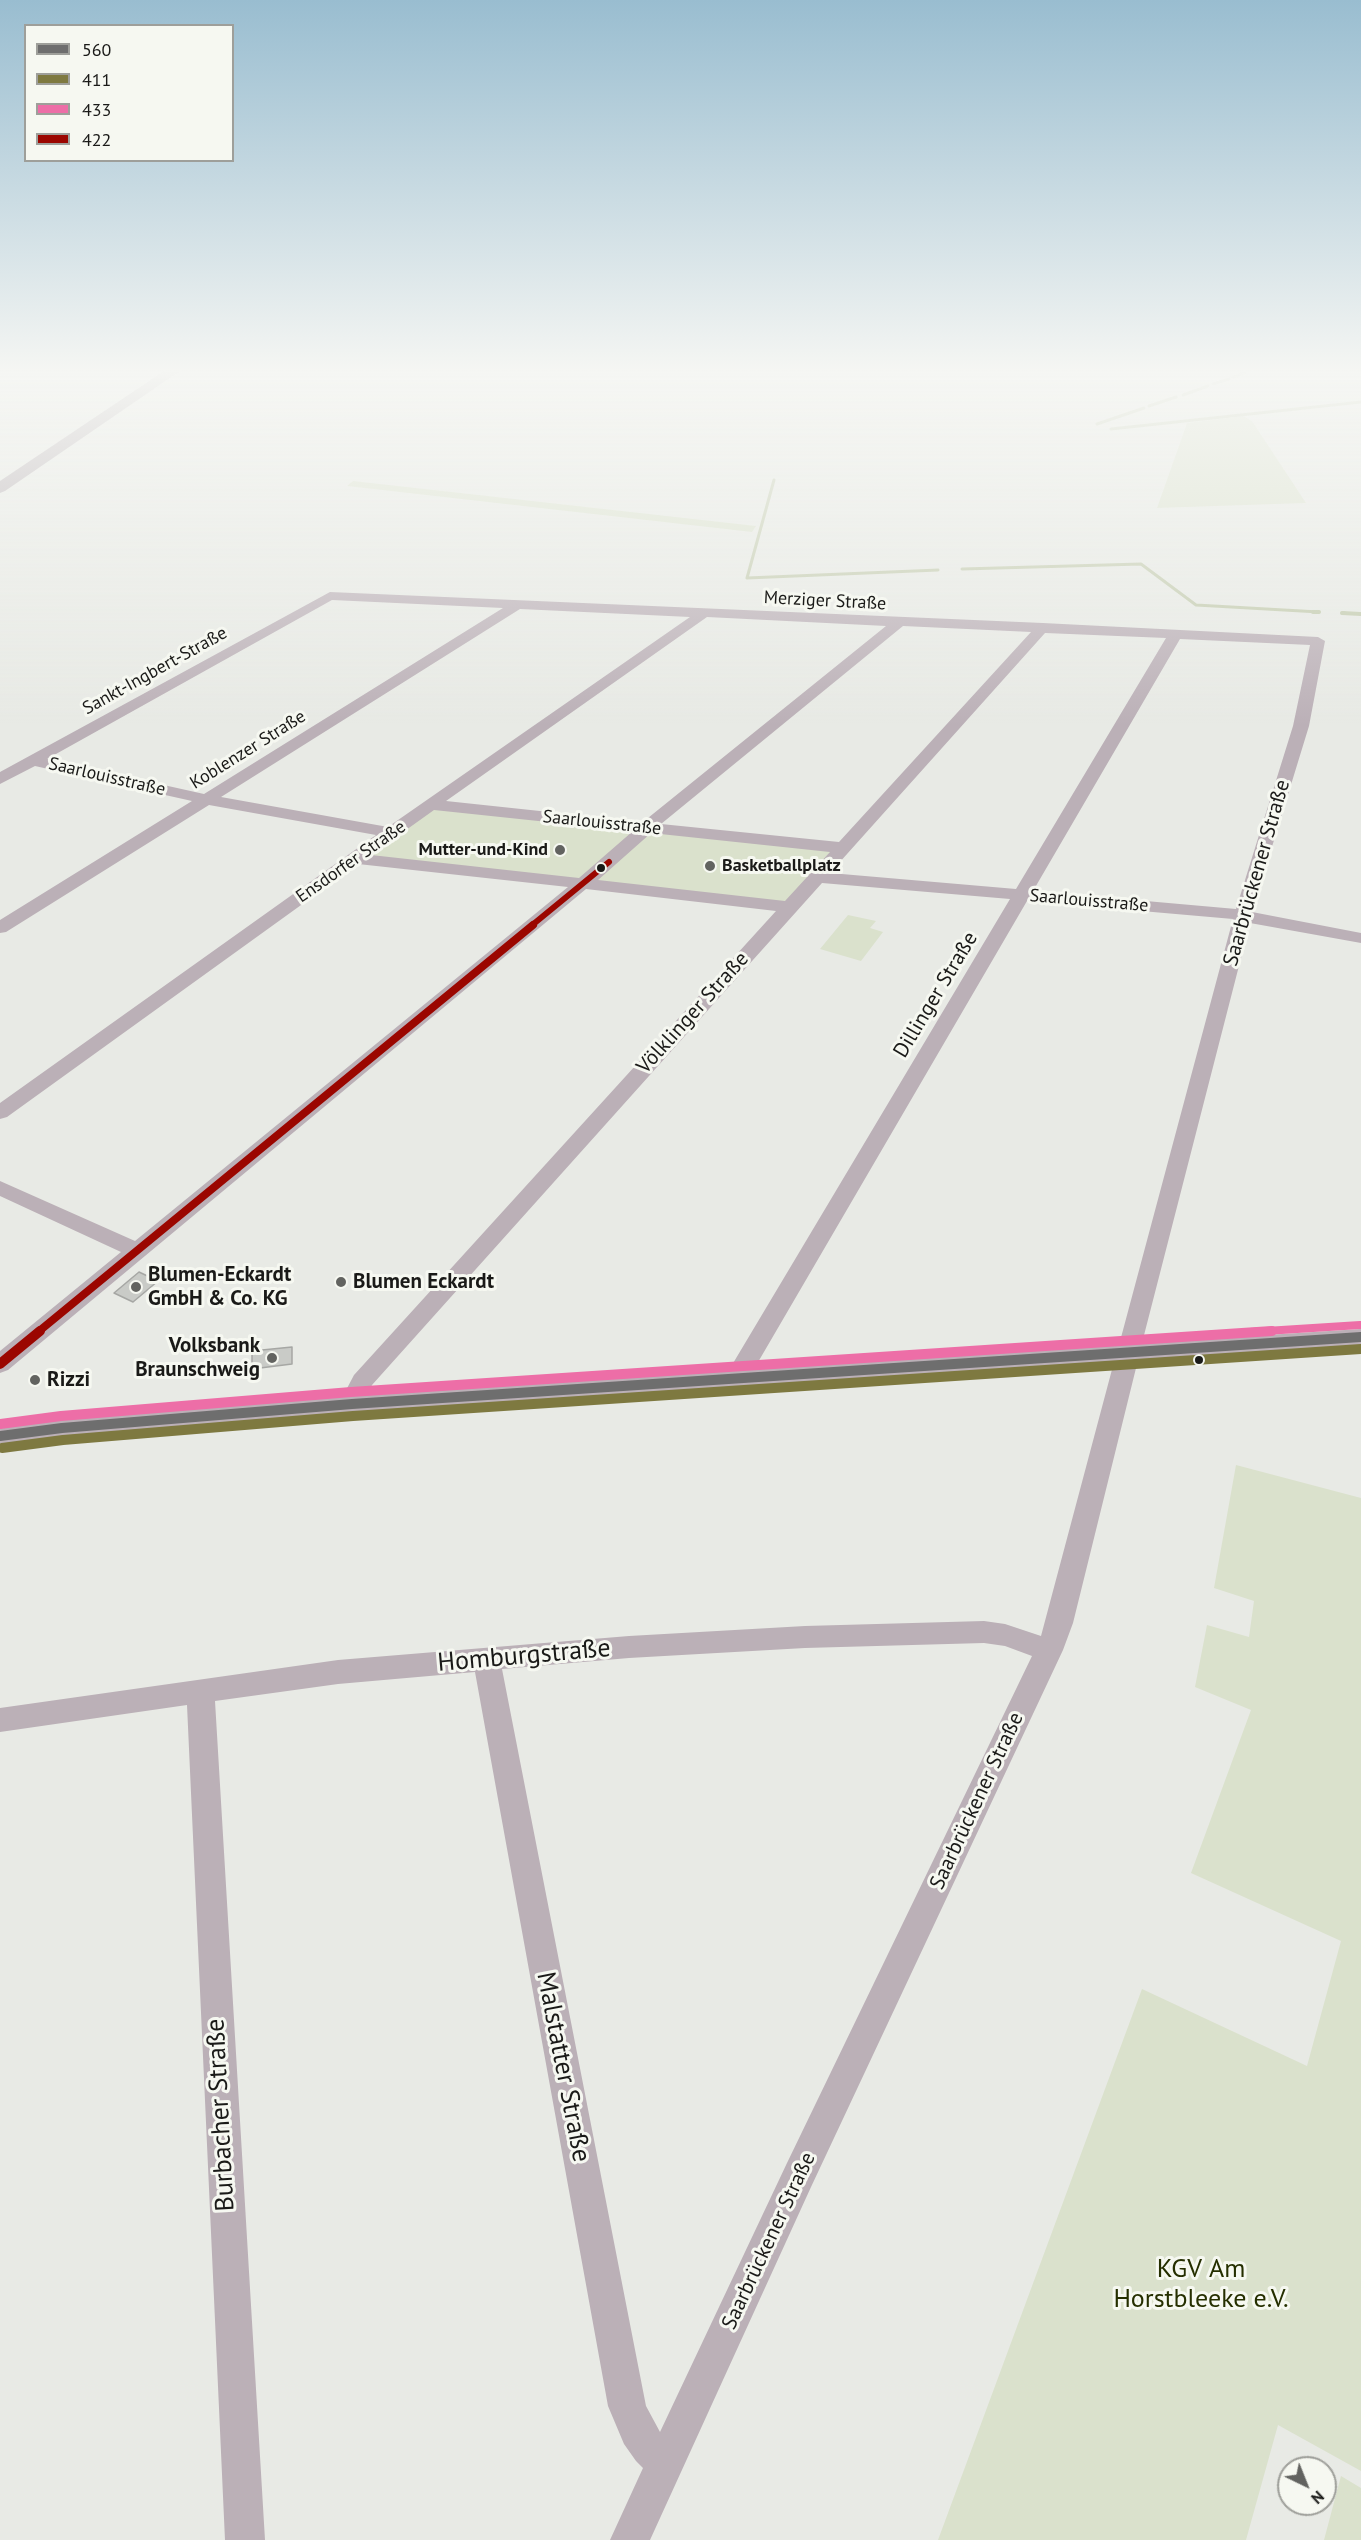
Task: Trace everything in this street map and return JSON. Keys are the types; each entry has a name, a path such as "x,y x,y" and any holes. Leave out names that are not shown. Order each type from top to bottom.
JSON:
{"street":[{"name":"Merziger Straße","path":"330,596 1318,641"},
{"name":"Sankt-Ingbert-Straße","path":"0,779 330,596"},
{"name":"Koblenzer Straße","path":"0,928 517,605"},
{"name":"Ensdorfer Straße","path":"0,1113 355,858 704,613"},
{"path":"0,1364 581,885 646,828 898,623"},
{"name":"Völklinger Straße","path":"352,1404 362,1381 1043,627"},
{"name":"Dillinger Straße","path":"735,1380 1176,634"},
{"name":"Saarbrückener Straße","path":"630,2540 799,2175 1049,1650 1059,1623 1157,1249 1193,1100 1244,916 1301,726 1318,641"},
{"name":"Saarlouisstraße","path":"33,761 206,799 392,833"},
{"name":"Saarlouisstraße","path":"433,805 843,848"},
{"path":"355,858 788,907"},
{"name":"Saarlouisstraße","path":"816,877 1244,916 1361,938"},
{"path":"0,1188 137,1251"},
{"path":"0,1436 83,1426 352,1404 1361,1337"},
{"name":"Homburgstraße","path":"0,1720 338,1672 629,1647 805,1637 984,1632 1005,1635 1049,1650"},
{"name":"Malstatter Straße","path":"486,1659 627,2406 637,2431 650,2448 667,2463"},
{"name":"Burbacher Straße","path":"200,1690 245,2540"}],"green space":[{"path":"378,490 429,490 756,526 752,532"},
{"path":"1164,490 1297,490 1306,503 1157,508"},
{"path":"433,805 843,848 788,907 355,858"},
{"path":"848,915 876,921 870,928 883,932 861,961 820,949"},
{"name":"KGV Am Horstbleeke e.V.","path":"1236,1465 1361,1498 1361,2471 1278,2425 1246,2540 938,2540 1142,1989 1307,2066 1341,1941 1191,1873 1251,1710 1195,1687 1207,1625 1249,1637 1254,1601 1214,1588"},
{"path":"1341,2476 1361,2488 1361,2540 1324,2540 1330,2516 1337,2516 1337,2491"}],"building":[{"name":"Blumen-Eckardt GmbH & Co. KG","path":"139,1272 158,1281 133,1302 114,1293"},
{"name":"Volksbank Braunschweig","path":"292,1347 292,1364 252,1369 252,1351"}],"waterway":[{"path":"771,490 747,578 938,570"},
{"path":"962,569 1141,564 1196,605 1319,612 1313,612"},
{"path":"1345,613 1342,613 1361,614"}],"transit line":[{"name":"422","path":"0,1364 609,862"},
{"name":"433","path":"0,1424 61,1416 351,1392 1360,1325"},
{"name":"560","path":"0,1436 62,1428 352,1404 1361,1337"},
{"name":"411","path":"2,1448 63,1440 353,1416 1361,1349"}],"place":[{"name":"Mutter-und-Kind","path":"560,850"},
{"name":"Basketballplatz","path":"710,866"},
{"name":"Blumen Eckardt","path":"341,1282"},
{"name":"Blumen-Eckardt GmbH & Co. KG","path":"136,1287"},
{"name":"Volksbank Braunschweig","path":"272,1358"},
{"name":"Rizzi","path":"35,1380"}]}
